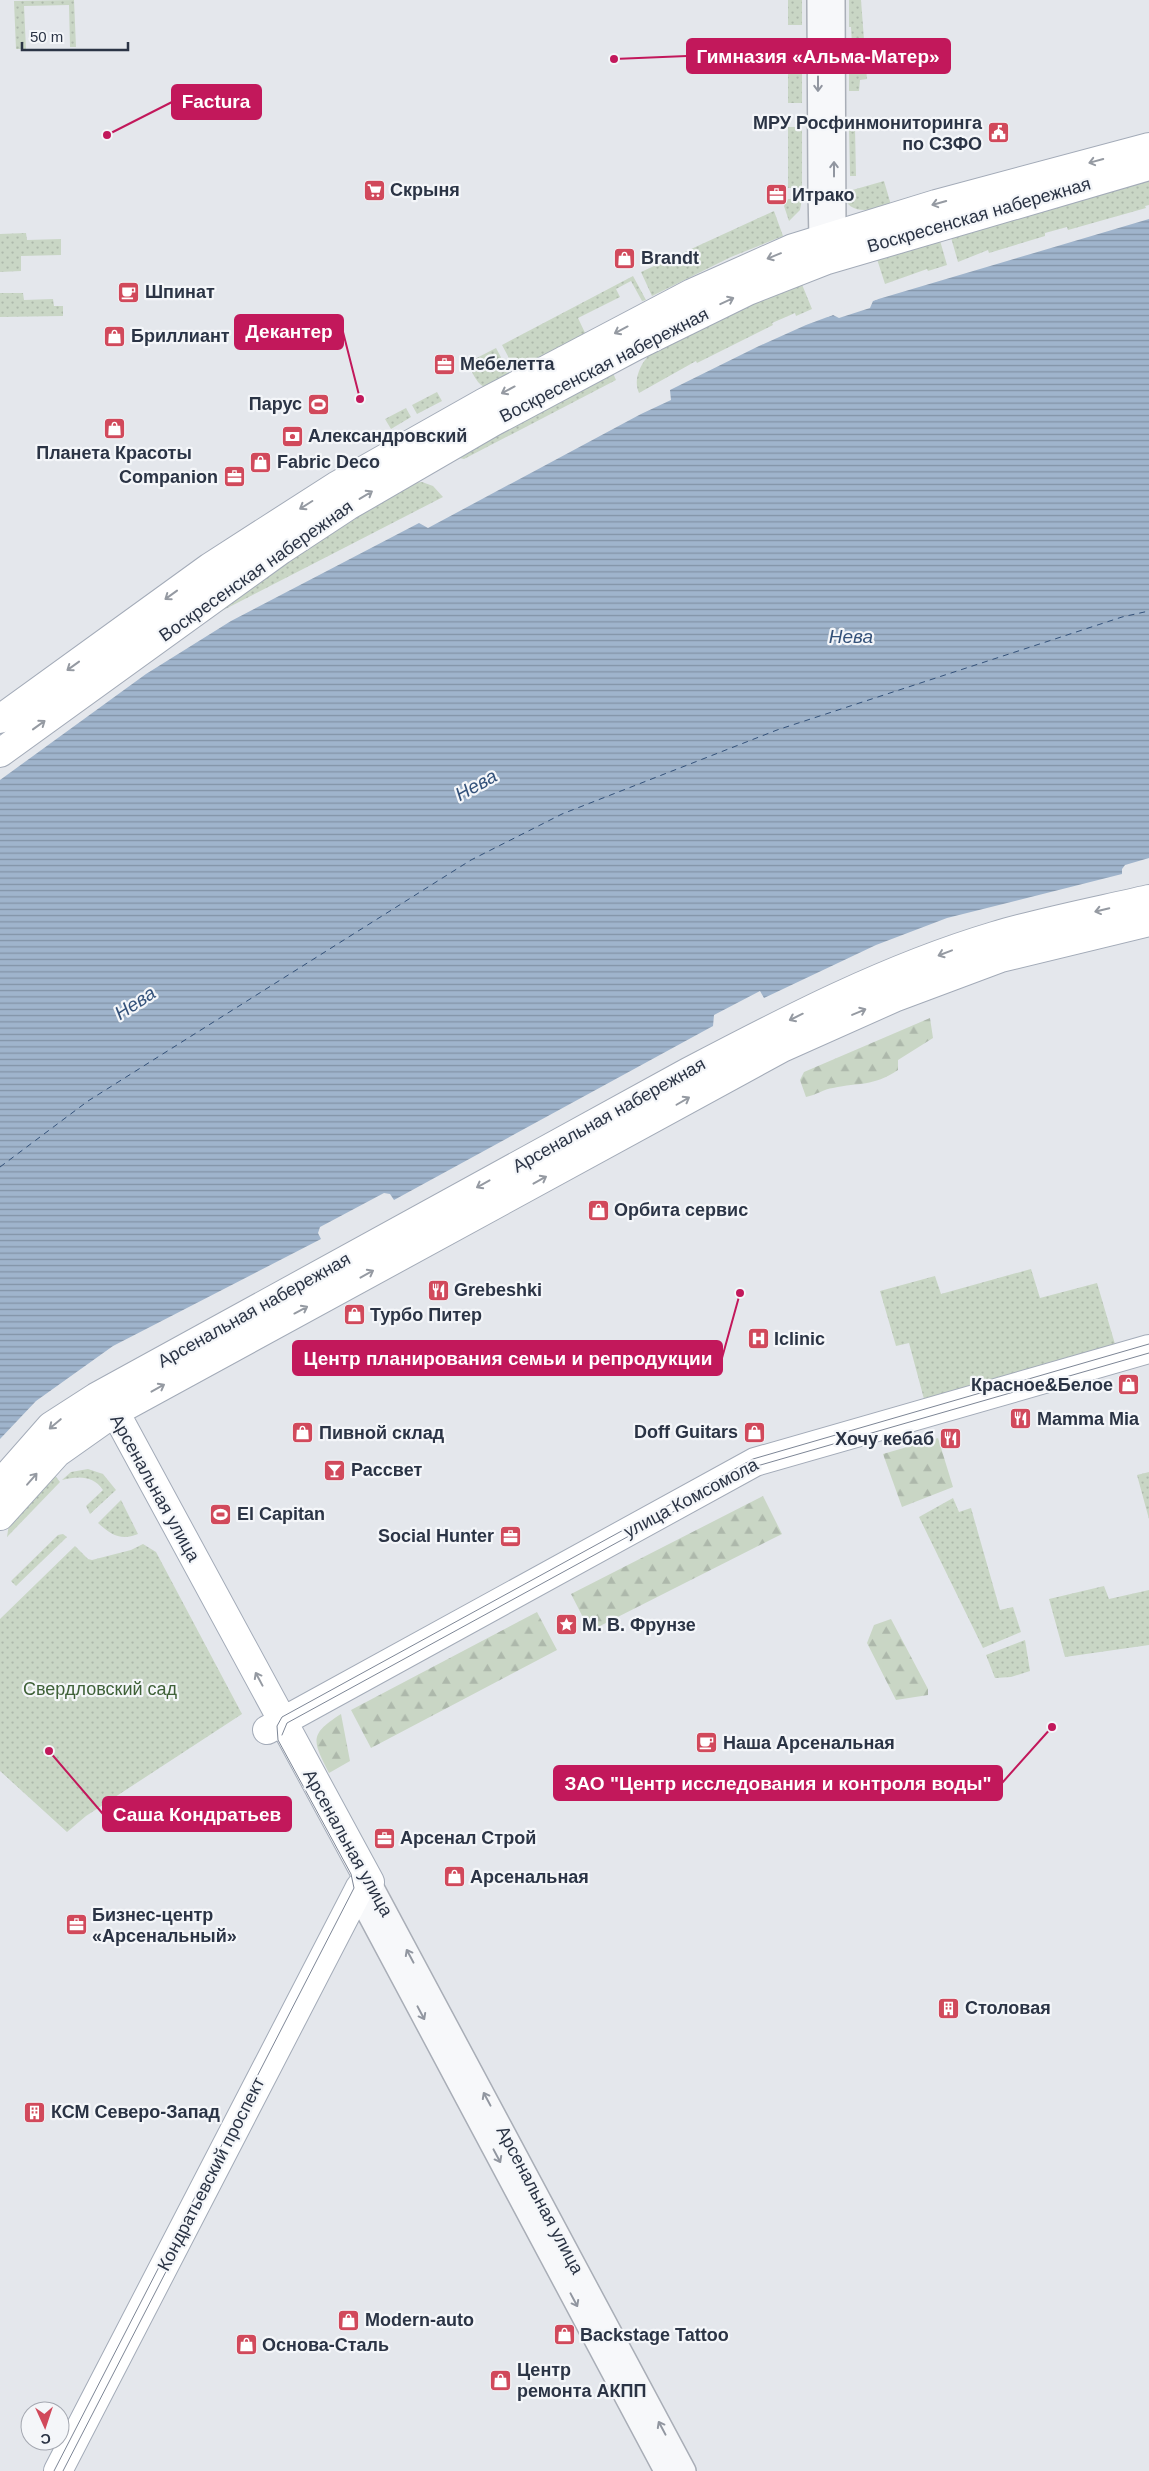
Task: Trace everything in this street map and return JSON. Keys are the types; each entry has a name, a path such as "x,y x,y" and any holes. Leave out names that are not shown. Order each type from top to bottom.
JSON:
{"main road":[{"name":"Воскресенская набережная","path":"0,753 281,550 348,506 418,464 636,346 748,291 827,245 936,204 1149,147"},
{"name":"Воскресенская набережная","path":"0,719 262,532 406,445 692,293 737,272 827,245 1149,166"},
{"name":"Арсенальная набережная","path":"103,1410 688,1072 825,1002 887,975 994,936 1149,899"},
{"name":"Арсенальная набережная","path":"103,1410 700,1092 833,1024 894,998 1001,958 1149,922"},
{"name":"улица Комсомола","path":"275,1726 755,1462 1149,1349"},
{"path":"0,1484 51,1426 103,1410"},
{"path":"0,1516 57,1453 103,1410"},
{"name":"Арсенальная улица","path":"103,1410 363,1888"},
{"name":"Кондратьевский проспект","path":"58,2471 363,1888"}],"street":[{"path":"818,0 827,245"},
{"path":"827,245 834,0"},
{"name":"Арсенальная улица","path":"363,1888 666,2471"},
{"name":"Арсенальная улица","path":"363,1888 685,2471"}],"green space":[{"path":"74,0 76,47 70,47 69,5 24,6 26,49 16,49 14,1"},
{"path":"788,0 802,0 802,25 788,25"},
{"path":"849,0 861,0 865,53 849,54 849,45 852,45 851,27 849,27"},
{"path":"788,47 802,47 802,103 788,103"},
{"path":"865,57 867,79 860,80 859,91 849,91 849,59"},
{"path":"788,127 802,127 802,188 788,188"},
{"path":"849,127 855,128 856,176 850,176"},
{"path":"1149,177 1149,205 1145,206 1146,208 1068,230 1067,227 1045,233 1045,236 989,253 988,250 958,262 950,234"},
{"path":"884,181 891,205 862,210 850,206 845,201 842,193"},
{"path":"788,199 802,199 800,210 789,221 784,206"},
{"path":"774,211 783,236 731,257 652,296 641,272"},
{"path":"26,233 27,240 61,239 61,255 21,256 21,271 0,272 0,234"},
{"path":"939,237 947,265 928,271 927,269 885,284 876,256"},
{"path":"633,276 646,300 642,301 631,281 616,289 620,297 578,318 586,335 517,373 502,345"},
{"path":"801,282 812,309 796,316 795,313 772,323 773,325 697,363 696,361 639,393 637,378 640,368 656,349 727,314"},
{"path":"0,293 23,293 24,300 53,299 54,306 63,306 63,316 0,317"},
{"path":"496,348 511,376 494,385 484,386 477,380 467,363"},
{"path":"613,373 616,380 464,459 459,458 459,455"},
{"path":"437,392 442,401 417,414 412,405"},
{"path":"406,408 411,417 391,429 385,419"},
{"path":"422,482 433,486 443,497 204,620 288,561 412,483"},
{"path":"930,1018 933,1038 898,1060 898,1070 873,1082 830,1089 806,1097 800,1080 804,1072"},
{"path":"1031,1269 1040,1298 1097,1283 1115,1344 924,1399 909,1343 896,1346 880,1291 935,1276 941,1294"},
{"path":"938,1438 953,1487 902,1507 883,1454"},
{"path":"88,1469 103,1474 116,1490 90,1514 86,1506 103,1490 99,1485 85,1478 62,1480 71,1472"},
{"path":"1149,1472 1149,1519 1137,1475"},
{"path":"53,1473 60,1482 7,1537 9,1524"},
{"path":"763,1496 782,1534 590,1631 571,1594"},
{"path":"953,1498 959,1512 971,1508 1000,1610 1013,1607 1021,1632 983,1648 919,1517"},
{"path":"121,1500 138,1534 126,1537 116,1536 98,1523"},
{"path":"63,1534 67,1537 16,1586 11,1581 58,1535"},
{"name":"Свердловский сад","path":"143,1544 156,1552 242,1714 86,1816 67,1832 0,1771 0,1619 75,1546 88,1559 92,1560 131,1550"},
{"path":"1104,1586 1109,1599 1149,1590 1149,1645 1065,1657 1049,1599"},
{"path":"537,1612 557,1650 371,1748 351,1710"},
{"path":"891,1619 928,1689 928,1695 896,1700 867,1643 874,1625"},
{"path":"1025,1640 1030,1671 1011,1677 995,1678 986,1655"},
{"path":"341,1714 350,1761 329,1773 317,1746 318,1733 330,1721"}],"water":[{"name":"Нева","path":"1149,219 1149,858 1125,865 1122,869 1122,874 947,918 876,945 764,998 760,991 714,1015 713,1026 394,1200 390,1194 384,1193 320,1227 318,1233 321,1239 113,1346 36,1401 0,1439 0,780 146,674 231,621 419,523 428,528 641,414 671,400 670,390 759,346 806,325 865,303"}],"pier":[{"path":"877,297 878,299 873,301 870,308 839,318 833,315 827,317 826,314"}],"ferry route":[{"path":"0,1167 88,1101 471,860 562,814 777,730 1122,617 1149,611"}],"tram line":[{"path":"54,2471 354,1888 351,1874 278,1740 277,1726 282,1717 753,1459 1149,1344"},
{"path":"282,1735 287,1723 757,1466 1149,1353"},
{"path":"63,2471 204,2198"}],"place":[{"name":"Гимназия «Альма-Матер»","path":"614,59"},
{"name":"МРУ Росфинмониторинга по СЗФО","path":"998,133"},
{"name":"Factura","path":"107,135"},
{"name":"Скрыня","path":"374,190"},
{"name":"Итрако","path":"776,195"},
{"name":"Brandt","path":"625,258"},
{"name":"Шпинат","path":"129,292"},
{"name":"Бриллиант","path":"115,336"},
{"name":"Мебелетта","path":"444,364"},
{"name":"Декантер","path":"360,399"},
{"name":"Парус","path":"318,404"},
{"name":"Планета Красоты","path":"114,428"},
{"name":"Александровский","path":"292,436"},
{"name":"Fabric Deco","path":"261,462"},
{"name":"Companion","path":"234,477"},
{"name":"Орбита сервис","path":"598,1210"},
{"name":"Grebeshki","path":"438,1290"},
{"name":"Центр планирования семьи и репродукции","path":"740,1293"},
{"name":"Турбо Питер","path":"354,1315"},
{"name":"Iclinic","path":"758,1339"},
{"name":"Красное&Белое","path":"1129,1385"},
{"name":"Mamma Mia","path":"1021,1419"},
{"name":"Doff Guitars","path":"754,1432"},
{"name":"Пивной склад","path":"303,1433"},
{"name":"Хочу кебаб","path":"950,1439"},
{"name":"Рассвет","path":"335,1470"},
{"name":"El Capitan","path":"221,1514"},
{"name":"Social Hunter","path":"510,1536"},
{"name":"М. B. Фрунзе","path":"566,1625"},
{"name":"ЗАО \"Центр исследования и контроля воды\"","path":"1052,1727"},
{"name":"Наша Арсенальная","path":"707,1743"},
{"name":"Саша Кондратьев","path":"49,1751"},
{"name":"Арсенал Строй","path":"384,1838"},
{"name":"Арсенальная","path":"454,1877"},
{"name":"Бизнес-центр «Арсенальный»","path":"76,1925"},
{"name":"Столовая","path":"949,2008"},
{"name":"КСМ Северо-Запад","path":"35,2112"},
{"name":"Modern-auto","path":"349,2320"},
{"name":"Backstage Tattoo","path":"564,2335"},
{"name":"Основа-Сталь","path":"246,2345"},
{"name":"Центр ремонта АКПП","path":"501,2380"}]}
